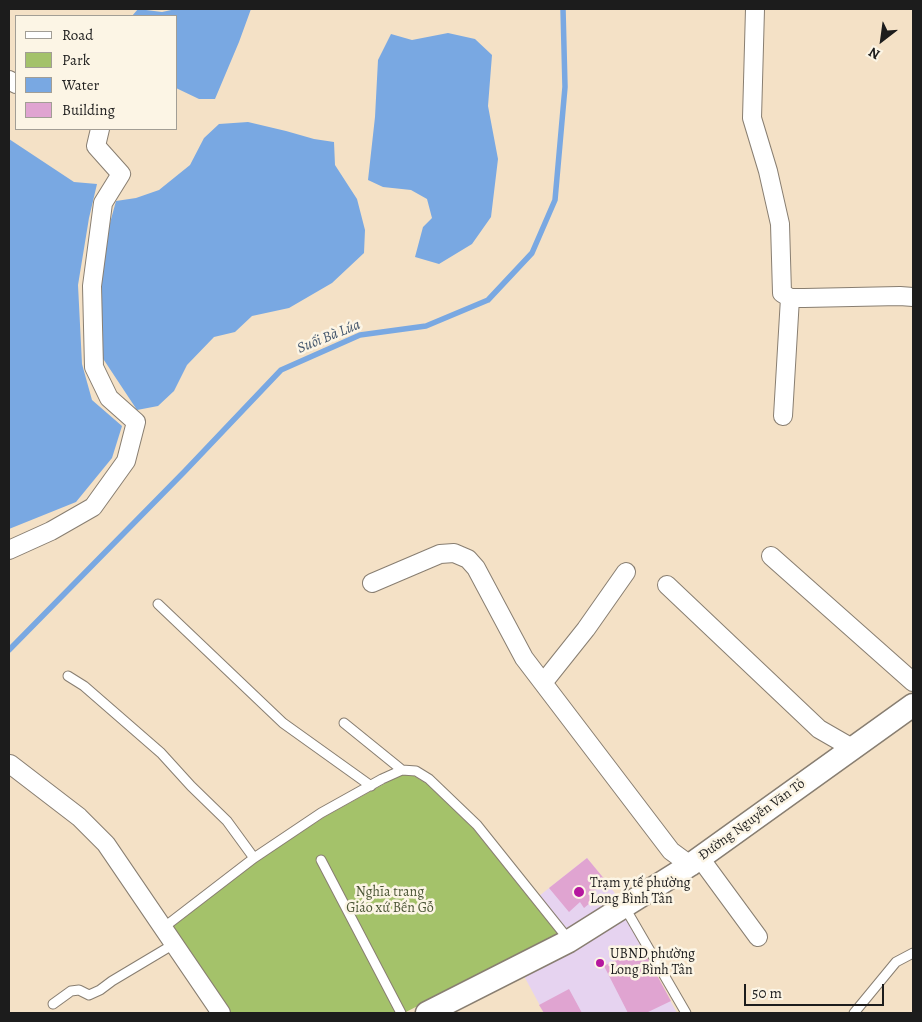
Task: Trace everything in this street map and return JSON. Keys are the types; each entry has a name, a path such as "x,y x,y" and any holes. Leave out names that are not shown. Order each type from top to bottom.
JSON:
{"street":[{"path":"755,9 752,118 768,170 780,224 782,293 790,298 913,297"},
{"path":"9,550 51,531 93,507 126,461 136,422 109,398 94,367 92,286 103,203 121,174 96,146 100,130"},
{"path":"783,416 790,298"},
{"path":"372,583 440,554 454,553 468,559 476,568 524,658 671,850 695,861 758,936"},
{"path":"771,556 913,682"},
{"path":"543,683 586,629 626,572"},
{"path":"667,585 819,729 852,748"},
{"name":"Đường Nguyễn Văn Tỏ","path":"427,1013 569,940 624,906 695,861 913,705"},
{"path":"10,764 79,816 106,844 221,1013"}],"lane":[{"path":"158,604 283,723 371,786"},
{"path":"68,676 84,686 161,753 227,821 254,858"},
{"path":"344,724 402,770"},
{"path":"163,928 254,858 321,814 402,770 416,771 429,779 477,825 569,940"},
{"path":"320,860 401,1013"},
{"path":"624,906 686,1013"},
{"path":"53,1004 72,991 78,990 89,994 100,990 174,944"},
{"path":"854,1013 896,962 913,953"}],"shaded area":[{"name":"Trạm y tế phường Long Bình Tân","path":"587,858 618,897 567,929 539,896"},
{"name":"UBND phường Long Bình Tân","path":"625,917 677,1013 544,1013 524,976"}],"green space":[{"name":"Nghĩa trang Giáo xứ Bến Gỗ","path":"402,774 414,776 427,784 473,828 558,934 404,1013 229,1013 171,928 257,861 326,816"}],"water":[{"path":"138,9 162,12 176,9 251,9 215,99 199,99 178,89 178,15 133,15"},
{"path":"448,33 475,39 492,55 488,106 498,159 491,217 472,244 439,264 415,257 423,227 432,218 427,199 411,190 383,187 368,180 375,117 378,60 391,34 412,40"},
{"path":"248,122 314,139 334,142 335,165 357,199 365,230 364,253 332,283 289,308 252,316 235,332 214,337 187,365 174,391 158,406 137,410 96,348 104,245 116,201 136,198 159,190 190,165 204,138 219,124"},
{"path":"9,139 74,182 97,184 89,218 78,285 82,364 92,400 122,426 112,458 76,502 9,529"}],"building":[{"path":"587,858 606,881 592,893 596,898 584,908 580,902 569,912 549,888"},
{"path":"641,946 671,1001 646,1013 628,1013 604,966"},
{"path":"569,989 582,1013 544,1013 539,1005"}],"waterway":[{"name":"Suối Bà Lúa","path":"9,650 185,471 281,370 360,335 426,326 488,300 532,253 555,200 565,87 563,9"}],"place":[{"name":"Trạm y tế phường Long Bình Tân","path":"579,892"},
{"name":"UBND phường Long Bình Tân","path":"600,963"}]}
